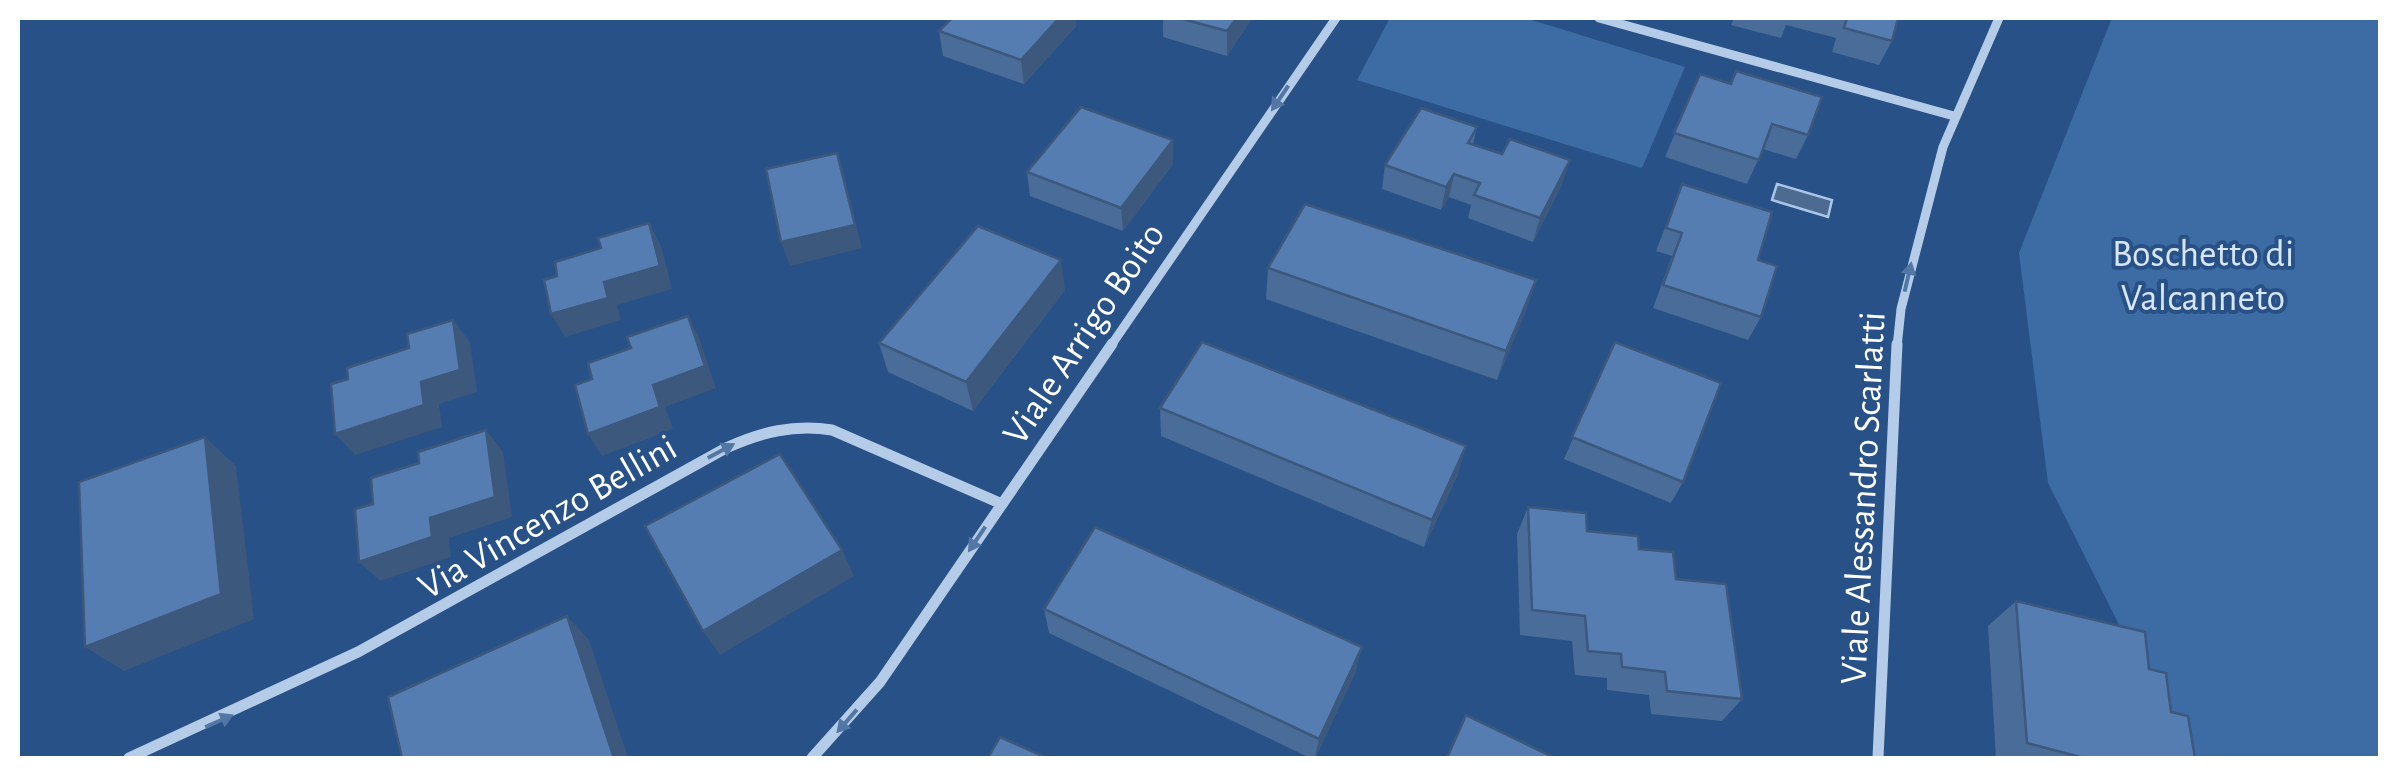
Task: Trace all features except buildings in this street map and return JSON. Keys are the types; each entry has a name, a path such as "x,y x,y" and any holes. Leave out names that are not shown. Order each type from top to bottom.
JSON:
{"street":[{"name":"Viale Arrigo Boito","path":"812,758 880,682 1336,18"},
{"path":"1598,18 1954,116"},
{"name":"Viale Alessandro Scarlatti","path":"1878,758 1899,328 1923,217 1954,116 1999,18"},
{"name":"Via Vincenzo Bellini","path":"130,758 260,703 368,650 726,448 768,432 806,426 832,430 1002,504"}],"green space":[{"path":"1390,18 1525,18 1685,67 1642,168 1357,80"},
{"name":"Boschetto di Valcanneto","path":"2112,18 2380,18 2380,758 2186,758 2048,483 2019,253"}],"shaded area":[{"path":"1777,184 1832,200 1828,217 1772,200"}]}
